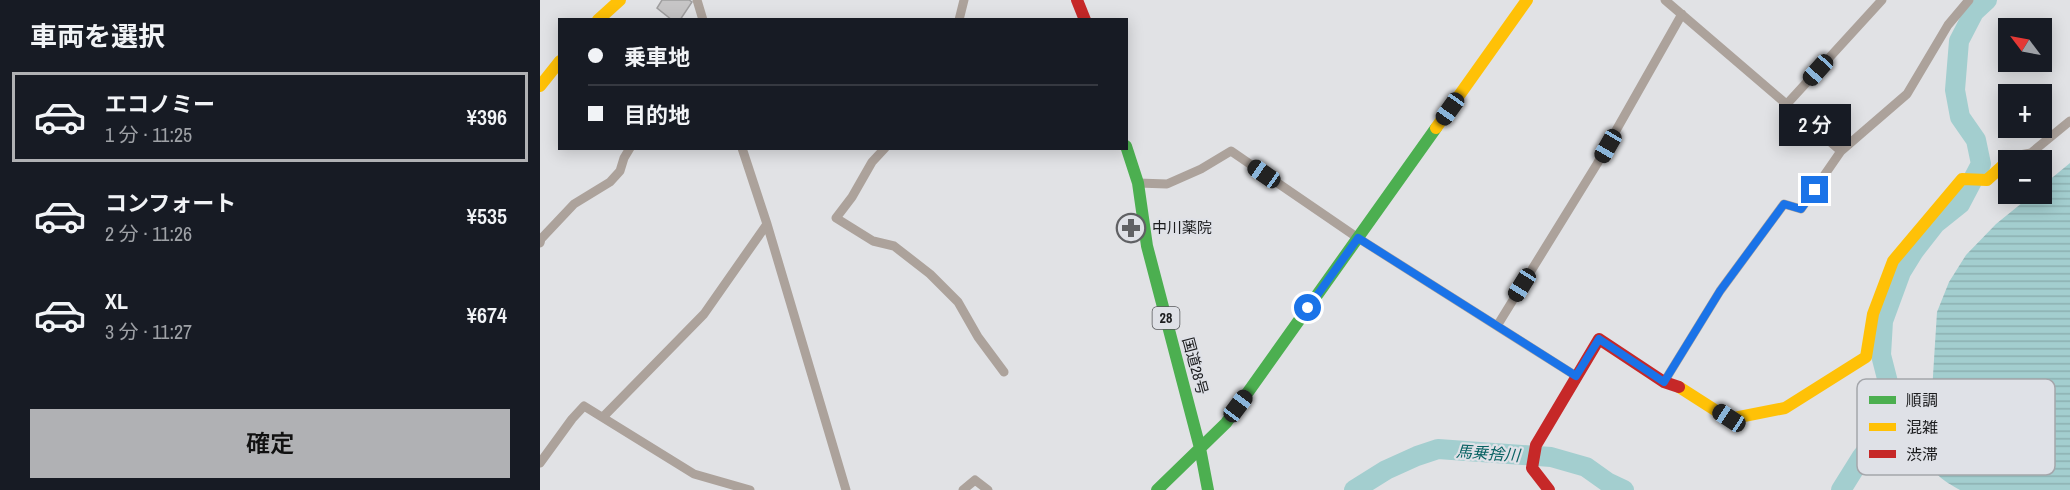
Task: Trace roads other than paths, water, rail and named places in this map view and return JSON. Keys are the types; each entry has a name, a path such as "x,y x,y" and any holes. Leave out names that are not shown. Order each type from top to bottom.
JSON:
{"main road":[{"path":"600,18 620,0"},
{"path":"1077,0 1084,18"},
{"path":"1157,490 1226,423 1527,0"},
{"path":"540,86 558,64"},
{"name":"国道28号","path":"1127,150 1138,183 1147,246 1200,448 1208,490"},
{"path":"1550,490 1532,468 1536,445 1599,339 1664,382 1679,387 1729,418 1785,408 1866,357 1873,314 1893,261 1962,179 1986,180 1998,170"}],"street":[{"path":"697,0 702,18"},
{"path":"960,18 964,0"},
{"path":"1665,0 1841,151"},
{"path":"1497,326 1597,164 1680,12 1684,0"},
{"path":"1786,105 1882,0"},
{"path":"1664,382 1720,291 1784,204 1801,209 1841,151 1906,94 1948,25 1969,0"},
{"path":"2035,150 2070,121"},
{"path":"540,243 541,239 574,204 610,182 620,171 629,150"},
{"path":"743,150 846,490"},
{"path":"883,150 872,162 852,197 836,218 873,241 894,246 930,274 958,302 978,337 1004,372"},
{"path":"1138,183 1167,184 1201,169 1231,151 1358,238 1576,376"},
{"path":"603,417 704,314 767,224"},
{"path":"540,463 584,406 694,474 750,490"},
{"path":"963,490 975,480 988,490"}],"water":[{"path":"2070,163 2070,490 1960,490 1938,475 2055,475 2055,379 1933,379 1937,312 1949,282 1966,255 1996,224 2021,204 2052,204 2052,178"}],"waterway":[{"name":"馬乗捨川","path":"1887,379 1881,355 1883,321 1901,272 1935,224 1960,204 1981,164 1976,140 1960,117 1955,90 1959,41 1974,12 1987,0"},
{"name":"馬乗捨川","path":"1354,490 1386,470 1438,449 1551,457 1586,467 1607,482 1624,490"},
{"name":"馬乗捨川","path":"1841,490 1857,464"}],"place":[{"name":"中川薬院","path":"1131,228"}]}
